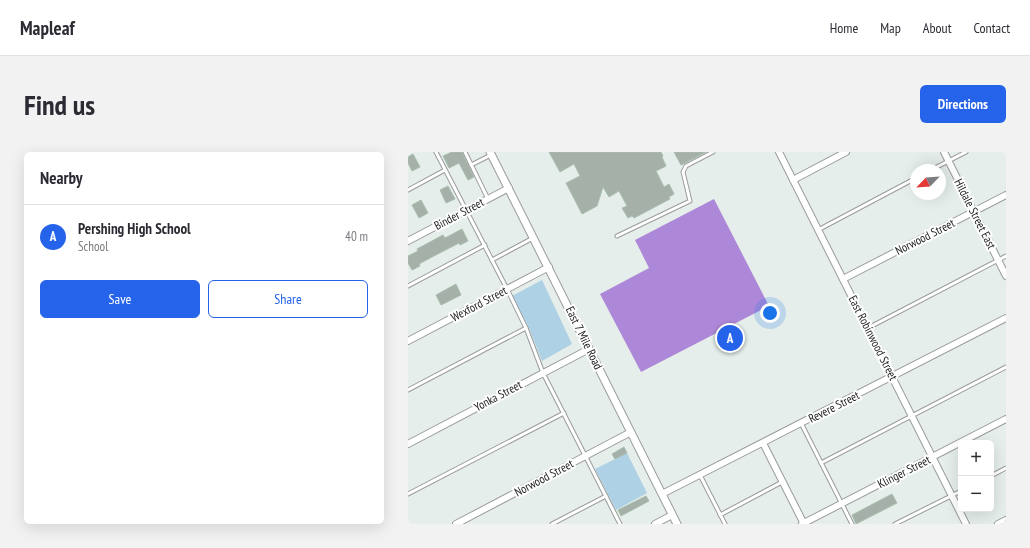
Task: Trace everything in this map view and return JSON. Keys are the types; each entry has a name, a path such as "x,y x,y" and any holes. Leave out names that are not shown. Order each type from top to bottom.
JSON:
{"street":[{"name":"East Robinwood Street","path":"779,152 966,524"},
{"path":"793,180 846,152"},
{"name":"Hildale Street East","path":"944,152 1006,276"},
{"name":"East 7 Mile Road","path":"491,154 677,524"},
{"name":"Binder Street","path":"408,241 509,188"},
{"name":"Norwood Street","path":"843,279 1006,195"},
{"name":"Wexford Street","path":"408,341 549,267"},
{"name":"Revere Street","path":"662,494 1006,318"},
{"name":"Yonka Street","path":"408,444 589,349"},
{"name":"Klinger Street","path":"803,524 1006,419"},
{"name":"Norwood Street","path":"456,524 631,432"},
{"path":"763,443 803,524"},
{"path":"655,524 672,515"},
{"path":"998,524 1006,520"}],"lane":[{"path":"436,152 526,328 543,373 620,524"},
{"path":"465,152 488,199"},
{"path":"617,236 690,200 683,172 686,166 713,152"},
{"path":"942,164 966,152"},
{"path":"471,165 491,154"},
{"path":"408,190 445,170"},
{"path":"818,230 910,181"},
{"path":"492,260 534,237"},
{"path":"408,286 484,245"},
{"path":"868,328 1006,256"},
{"path":"408,390 526,328"},
{"path":"822,463 1006,367"},
{"path":"408,494 564,413"},
{"path":"801,423 852,524"},
{"path":"994,474 1006,468"},
{"path":"700,475 725,524"},
{"path":"720,515 783,482"},
{"path":"895,524 958,492"},
{"path":"552,524 606,496"}],"shaded area":[{"path":"714,199 769,306 641,372 600,294 649,268 635,240"},
{"path":"542,280 572,344 542,361 529,328 512,296"},
{"path":"627,453 647,493 616,510 595,469"}],"building":[{"path":"452,152 462,152 474,177 468,180 459,163 449,168 443,156"},
{"path":"549,152 661,152 666,166 656,171 664,187 669,184 674,194 669,197 670,199 634,218 632,216 628,218 622,208 627,206 619,191 609,197 603,187 597,206 582,214 566,183 580,176 574,164 560,172"},
{"path":"674,152 706,152 681,165"},
{"path":"413,154 420,167 412,171 408,163 408,157"},
{"path":"448,186 455,199 446,203 440,190"},
{"path":"421,200 428,213 419,218 412,205"},
{"path":"462,229 468,241 460,245 459,243 419,264 420,266 412,270 408,263 408,256 418,251 417,249 443,235 445,238"},
{"path":"456,284 461,295 441,305 436,295"},
{"path":"624,447 627,453 615,459 612,454"},
{"path":"892,494 897,503 856,524 852,515"},
{"path":"646,496 649,501 621,516 618,510"}],"place":[{"name":"Pershing High School","path":"730,338"}]}
